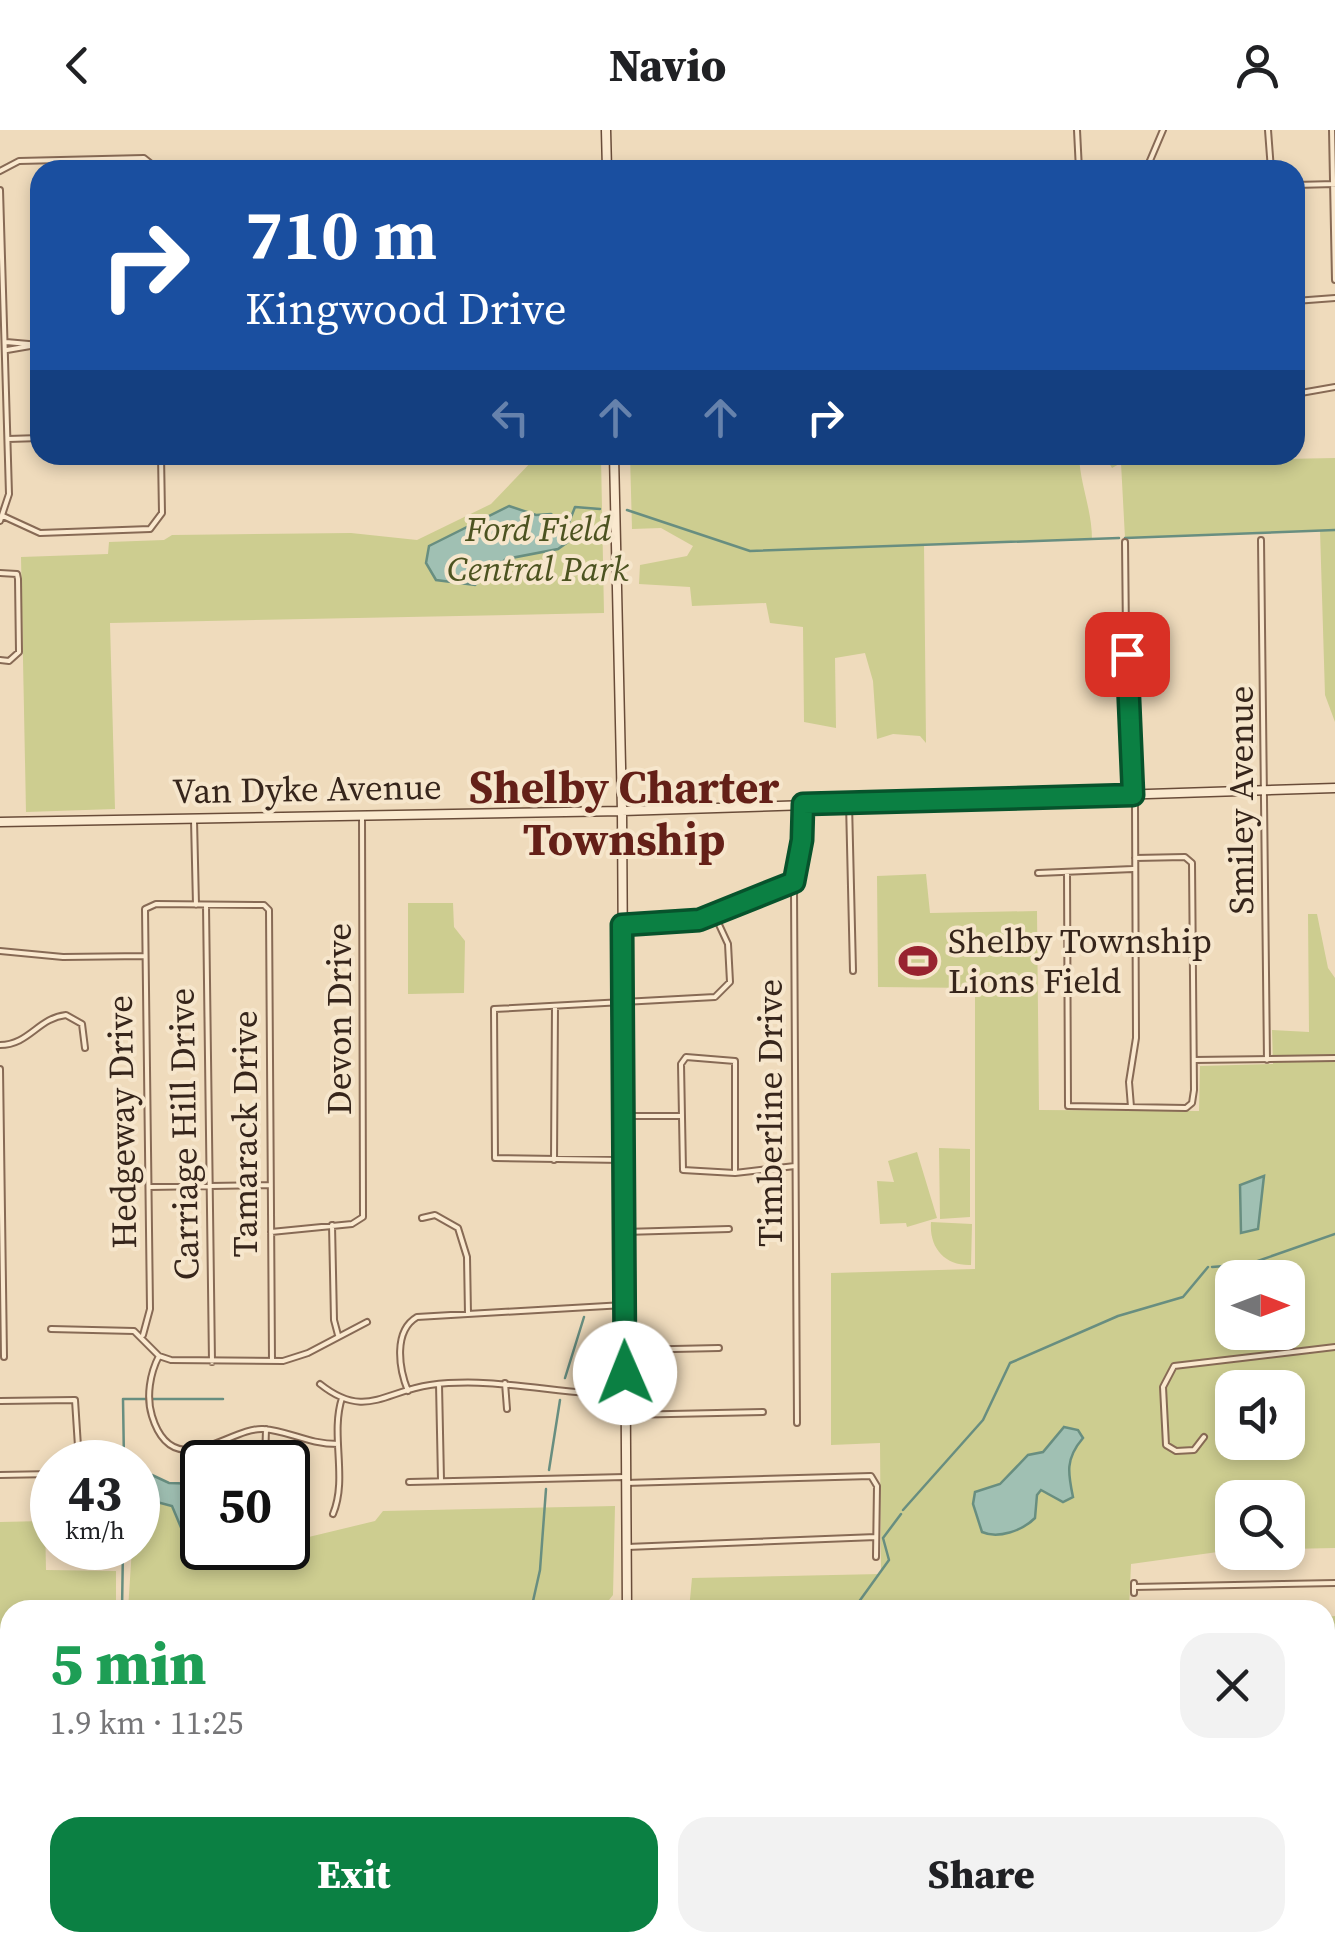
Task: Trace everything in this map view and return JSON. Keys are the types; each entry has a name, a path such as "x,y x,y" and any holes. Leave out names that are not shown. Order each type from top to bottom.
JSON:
{"main road":[{"path":"606,130 607,160"},
{"path":"614,465 622,811 627,1600"},
{"name":"Van Dyke Avenue","path":"0,822 622,811 1335,788"}],"street":[{"path":"1077,130 1078,160"},
{"path":"1150,160 1162,130"},
{"path":"1268,130 1270,160"},
{"path":"1332,130 1335,280"},
{"path":"56,160 146,160"},
{"path":"0,171 13,162 30,161"},
{"path":"1305,185 1333,184"},
{"path":"0,190 9,498 2,519 40,534 143,530 158,522 162,510 161,465"},
{"path":"1305,300 1335,298"},
{"path":"18,341 18,350"},
{"path":"6,342 30,343"},
{"path":"6,350 30,347"},
{"path":"1305,392 1335,387"},
{"path":"8,439 30,438"},
{"name":"Smiley Avenue","path":"1261,540 1267,1060"},
{"path":"1125,542 1135,858 1131,1107"},
{"path":"0,573 16,574 19,640 19,656 0,660"},
{"path":"849,803 853,972"},
{"name":"Timberline Drive","path":"797,1423 794,882 802,840 803,804"},
{"name":"Devon Drive","path":"332,1225 362,1221 362,816"},
{"path":"194,820 196,904 206,905"},
{"path":"1067,872 1070,1107 1190,1106 1194,1060 1190,860 1135,858"},
{"path":"1038,873 1135,869"},
{"path":"622,925 686,923 714,916 754,895 794,882"},
{"name":"Hedgeway Drive","path":"143,1335 150,1309 146,908 196,904"},
{"name":"Tamarack Drive","path":"206,905 267,907 272,1361"},
{"name":"Carriage Hill Drive","path":"206,905 212,1362"},
{"path":"623,1160 495,1158 496,1008 707,999 722,992 730,982 731,957 714,916"},
{"path":"0,952 63,957 145,956"},
{"path":"554,1160 555,1006"},
{"path":"0,1045 20,1043 47,1020 66,1015 82,1024 85,1048"},
{"path":"735,1173 734,1059 684,1058 683,1170 735,1173 796,1166"},
{"path":"1194,1060 1335,1058"},
{"path":"0,1069 4,1357"},
{"path":"623,1116 681,1116"},
{"path":"149,1187 270,1185"},
{"path":"422,1218 435,1215 448,1220 464,1241 468,1314"},
{"path":"271,1232 332,1225 334,1320 339,1336"},
{"path":"624,1232 729,1229"},
{"path":"408,1391 402,1371 403,1329 412,1319 624,1305"},
{"path":"52,1330 130,1330 143,1335 159,1356 212,1362 272,1361 302,1356 367,1322"},
{"path":"1204,1436 1194,1450 1176,1450 1166,1445 1163,1387 1174,1366 1335,1347"},
{"path":"624,1350 719,1348"},
{"path":"159,1356 152,1373 150,1408 159,1430 174,1444 207,1449 247,1430 266,1429 309,1444 338,1444"},
{"path":"505,1383 508,1409"},
{"path":"320,1384 342,1398 376,1402 439,1384 505,1383 625,1395"},
{"path":"439,1384 441,1480"},
{"path":"334,1514 342,1398"},
{"path":"0,1401 75,1400 79,1440"},
{"path":"625,1415 763,1412"},
{"path":"266,1429 266,1440"},
{"path":"0,1475 30,1474"},
{"path":"409,1482 871,1476 877,1486 876,1557"},
{"path":"626,1547 876,1537"},
{"path":"1134,1588 1335,1583"}],"green space":[{"path":"1335,458 1335,722 1325,695 1320,530 1125,538 1121,465 1305,465 1305,459"},
{"name":"Ford Field Central Park","path":"528,465 601,465 604,613 110,623 115,809 26,812 21,557 108,554 109,542 164,540 172,535 351,533 417,540 491,504"},
{"path":"630,465 1080,465 1092,540 924,544 926,743 920,736 893,734 877,739 873,681 865,653 835,658 836,728 804,722 803,627 770,623 766,603 692,606 690,587 639,584 640,565 687,556 693,546 661,528 632,529"},
{"path":"926,874 930,913 1037,911 1039,1110 1199,1111 1200,1066 1273,1064 1272,1030 1309,1032 1308,914 1317,914 1328,968 1335,978 1335,1548 1305,1549 1305,1480 1215,1480 1215,1552 1131,1564 1129,1600 690,1600 692,1578 881,1574 880,1443 831,1445 831,1273 975,1269 975,988 878,987 877,876"},
{"path":"408,903 453,903 454,927 465,941 464,993 408,994"},
{"path":"939,1148 970,1149 970,1217 940,1219"},
{"path":"917,1152 937,1218 907,1227 906,1223 880,1224 877,1181 894,1182 888,1161"},
{"path":"931,1222 972,1224 971,1265 962,1265 941,1254 933,1240"},
{"path":"160,1502 172,1506 180,1525 180,1570 310,1570 310,1537 375,1521 383,1511 615,1506 613,1595 609,1600 129,1600 131,1570 160,1570"},
{"path":"30,1521 30,1570 116,1571 116,1600 0,1600 0,1522"}],"shaded area":[{"path":"509,506 536,515 551,514 573,530 572,539 558,549 506,559 475,585 436,580 426,563 429,546"},
{"path":"1264,1176 1258,1229 1241,1233 1240,1185"},
{"path":"1064,1427 1078,1430 1083,1438 1069,1466 1073,1497 1063,1502 1041,1490 1035,1518 1030,1523 1002,1534 982,1532 973,1504 975,1492 1000,1484 1028,1455 1043,1452"},
{"path":"160,1479 180,1483 180,1525 172,1506 160,1503"}],"waterway":[{"path":"568,525 575,507 600,509"},
{"path":"627,510 750,551 1119,538"},
{"path":"1125,538 1335,530"},
{"path":"1212,1267 1249,1264 1335,1234"},
{"path":"903,1510 983,1420 1010,1363 1118,1316 1183,1297 1208,1267"},
{"path":"565,1378 584,1317"},
{"path":"124,1440 123,1399 146,1399"},
{"path":"153,1399 223,1399"},
{"path":"549,1470 560,1400"},
{"path":"533,1600 540,1570 546,1489"},
{"path":"860,1600 889,1560 883,1538 901,1514"},
{"path":"122,1600 123,1570"}],"place":[{"name":"Shelby Township Lions Field","path":"918,961"}],"district":[{"name":"Shelby Charter Township","path":"624,813"}],"route":[{"path":"625,1373 622,925 699,920 794,882 802,840 803,804 1133,795 1127,654"}]}
